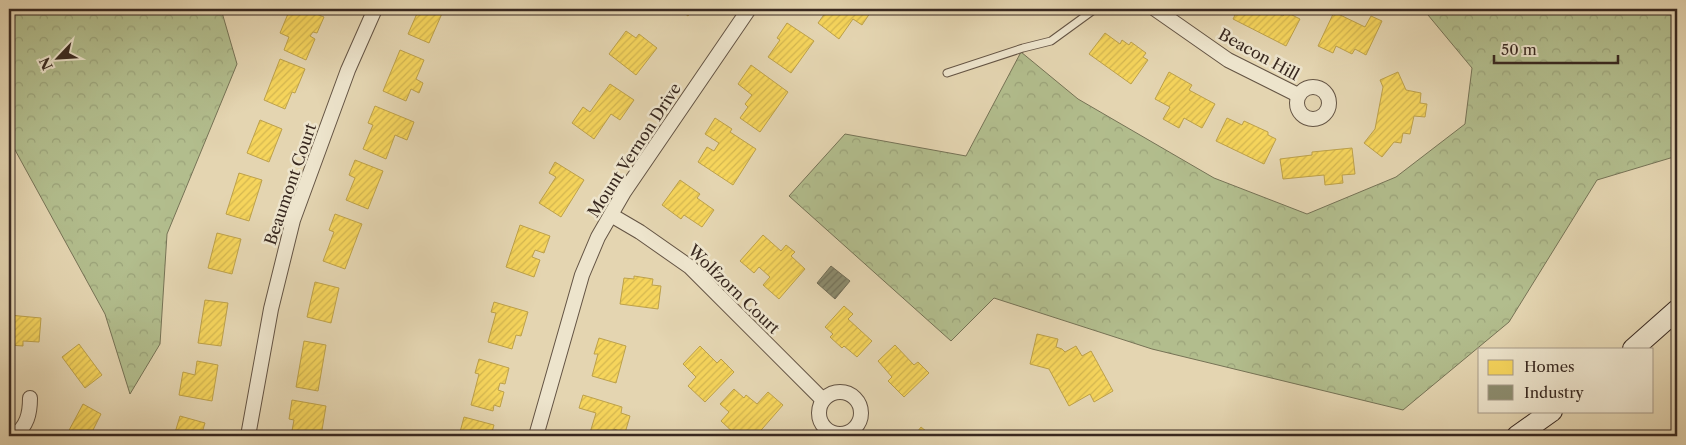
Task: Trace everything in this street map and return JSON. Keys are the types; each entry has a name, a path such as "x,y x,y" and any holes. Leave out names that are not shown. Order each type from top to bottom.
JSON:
{"main road":[{"path":"1634,348 1677,310"},
{"path":"1517,436 1551,412"}],"street":[{"name":"Beaumont Court","path":"248,436 271,309 293,220 348,70 375,9"},
{"name":"Mount Vernon Drive","path":"536,436 582,275 598,237 624,192 749,9"},
{"name":"Beacon Hill","path":"1155,9 1228,60 1298,95"},
{"name":"Wolfzorn Court","path":"611,215 640,232 690,267 823,400"},
{"path":"14,436 26,424 30,411 30,398"}],"lane":[{"path":"947,73 1023,48 1051,41 1095,9"}],"green space":[{"path":"9,9 221,9 237,64 167,234 160,344 130,394 105,314 9,139"},
{"path":"1423,9 1677,9 1677,156 1597,180 1509,322 1403,410 1152,349 994,298 951,341 789,196 845,134 966,156 1021,52 1078,99 1214,178 1307,214 1396,177 1465,124 1472,68"}],"building: Homes":[{"path":"290,9 304,9 324,17 317,33 313,32 310,36 315,39 306,60 284,50 289,37 280,33"},
{"path":"419,9 444,9 429,43 408,34"},
{"path":"679,9 693,9 688,16"},
{"path":"828,9 864,9 870,13 862,25 853,19 839,39 818,23"},
{"path":"1238,9 1256,11 1257,9 1269,9 1283,16 1286,12 1300,19 1286,46 1233,19"},
{"path":"1334,12 1365,27 1371,16 1382,21 1366,55 1355,49 1352,54 1336,46 1333,53 1318,46"},
{"path":"787,23 814,41 791,73 768,57 780,40 777,38"},
{"path":"626,31 636,38 639,34 657,48 636,75 609,54"},
{"path":"1105,33 1120,44 1122,40 1129,45 1131,42 1146,53 1143,57 1148,60 1131,84 1089,54"},
{"path":"400,50 424,60 416,79 423,83 419,93 411,89 406,101 383,91"},
{"path":"280,59 305,69 295,93 292,92 285,109 264,100"},
{"path":"751,65 788,92 760,132 740,118 748,107 745,104 752,95 738,84"},
{"path":"1169,72 1192,85 1189,90 1215,104 1202,128 1184,118 1179,128 1163,119 1170,107 1155,99"},
{"path":"1398,72 1406,90 1421,93 1420,103 1427,104 1425,117 1414,116 1410,134 1403,133 1401,143 1394,142 1382,157 1364,143 1375,129 1383,87 1380,80"},
{"path":"610,84 634,100 620,120 611,114 594,139 572,123 583,107 590,112"},
{"path":"375,106 414,122 407,140 395,135 386,159 363,149 373,125 368,123"},
{"path":"715,118 732,129 730,132 756,149 733,185 698,162 707,147 714,151 719,143 705,134"},
{"path":"1227,118 1242,125 1244,121 1268,132 1268,135 1276,139 1264,164 1216,141"},
{"path":"260,120 282,129 269,162 247,153"},
{"path":"1352,148 1355,174 1342,175 1343,183 1325,185 1324,175 1283,179 1280,159 1312,155 1312,152"},
{"path":"355,160 383,171 368,209 346,200 355,178 349,175"},
{"path":"555,162 584,180 561,217 539,203 556,177 549,173"},
{"path":"239,173 262,180 249,221 226,214"},
{"path":"680,180 700,194 697,198 714,210 702,227 684,215 681,219 662,205"},
{"path":"335,214 362,224 345,269 323,261 334,232 329,230"},
{"path":"520,225 550,236 544,253 535,250 532,257 540,260 534,277 506,267"},
{"path":"217,233 241,239 232,274 208,268"},
{"path":"763,235 781,251 786,245 795,252 791,256 805,269 779,299 763,285 770,277 759,267 754,273 740,261"},
{"path":"634,276 653,279 652,285 661,286 658,309 620,304 624,278 634,279"},
{"path":"315,282 339,288 331,323 307,317"},
{"path":"205,300 228,303 221,346 198,343"},
{"path":"494,302 528,312 521,336 516,335 512,349 488,342 496,313 491,312"},
{"path":"844,306 853,314 848,319 872,341 857,357 844,346 842,348 830,337 833,334 825,327"},
{"path":"9,315 41,318 39,342 23,341 23,346 9,345"},
{"path":"1037,334 1058,339 1056,347 1065,352 1076,346 1082,356 1091,351 1113,391 1094,402 1090,394 1069,406 1049,369 1030,364"},
{"path":"599,338 626,346 616,383 592,376 598,354 594,354"},
{"path":"304,341 326,345 318,391 296,387"},
{"path":"79,344 102,375 85,388 62,357"},
{"path":"895,345 914,365 918,362 929,373 904,397 888,381 892,377 878,361"},
{"path":"700,346 717,363 721,359 734,372 705,402 688,386 696,377 683,364"},
{"path":"479,359 509,368 505,384 500,383 498,390 504,392 500,407 494,405 493,411 471,405 479,374 475,373"},
{"path":"197,361 218,365 212,401 179,395 183,372 195,375"},
{"path":"734,389 744,398 746,395 757,404 768,392 783,405 756,436 737,436 721,421 729,412 720,404"},
{"path":"583,395 622,407 621,413 630,416 625,433 614,429 612,436 589,436 596,413 579,408"},
{"path":"292,400 326,406 321,436 291,436 294,420 289,419"},
{"path":"83,404 101,414 92,432 99,436 66,436"},
{"path":"180,416 205,423 201,436 174,436"},
{"path":"464,417 494,425 491,436 459,436"},
{"path":"921,427 932,436 914,436"}],"building: Industry":[{"path":"831,266 850,281 835,299 817,283"}]}
